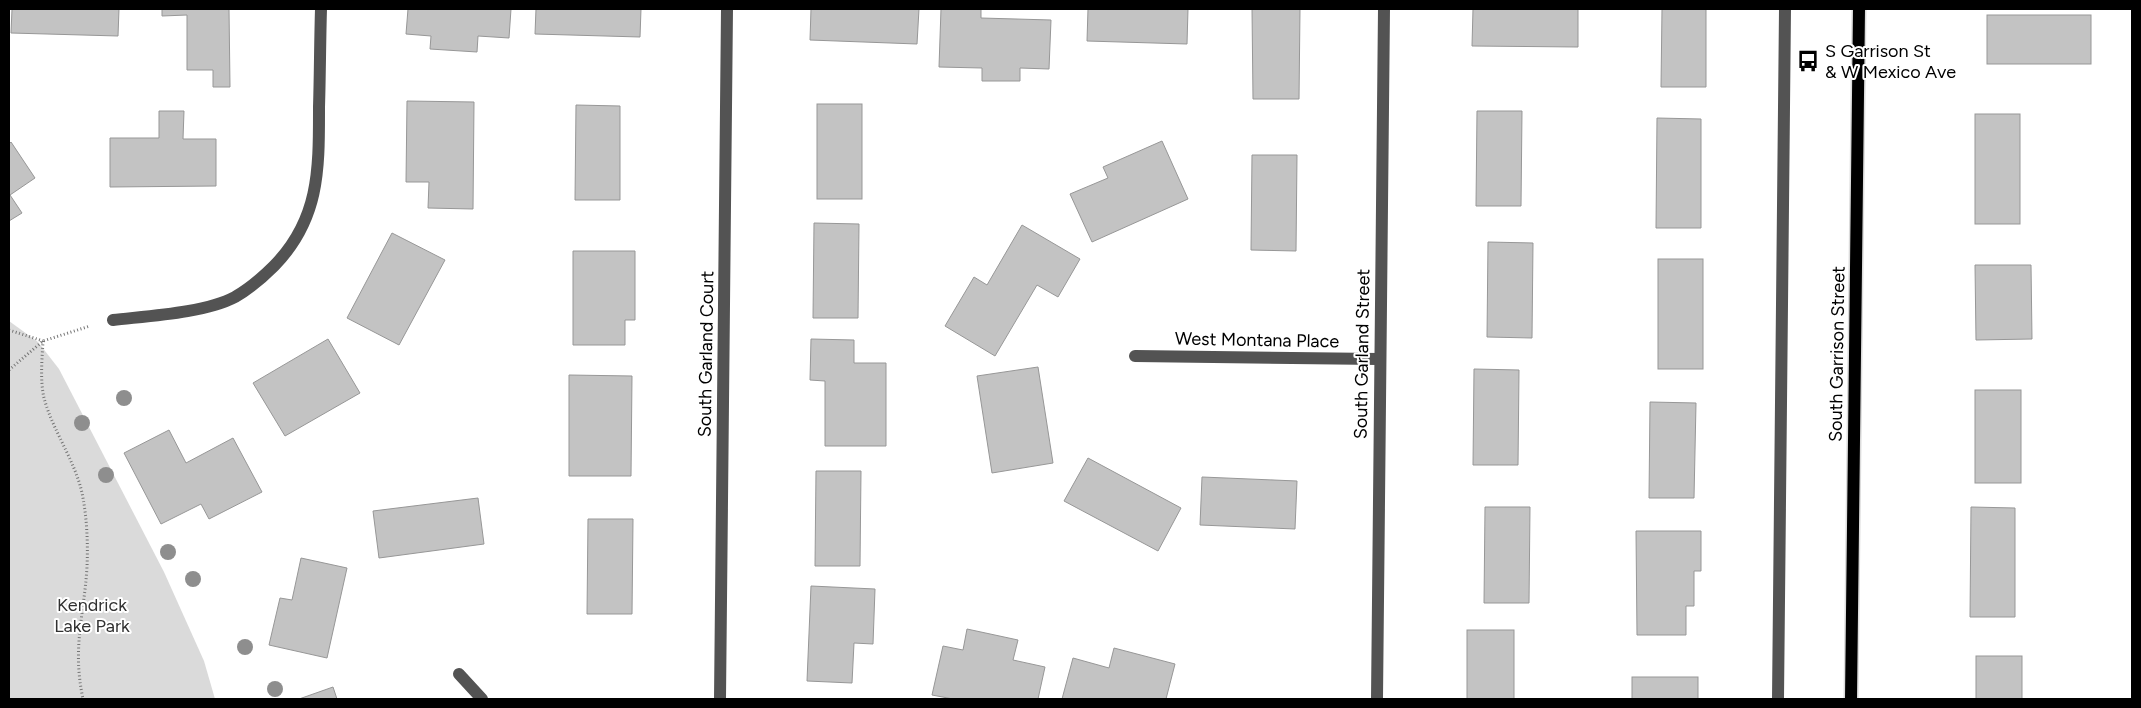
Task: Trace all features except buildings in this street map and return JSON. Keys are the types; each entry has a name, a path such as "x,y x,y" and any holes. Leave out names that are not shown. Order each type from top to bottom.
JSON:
{"main road":[{"name":"South Garrison Street","path":"1851,699 1859,9"}],"street":[{"path":"112,320 171,313 235,297 264,275 286,253 298,236 314,190 319,160 320,9"},
{"name":"South Garland Court","path":"720,699 726,9"},
{"name":"South Garland Street","path":"1377,699 1384,9"},
{"path":"1778,699 1785,9"},
{"name":"West Montana Place","path":"1135,356 1379,359"},
{"path":"459,674 482,699"}],"path":[{"path":"9,370 44,341 112,320"},
{"path":"9,330 44,341"},
{"path":"44,341 42,374 44,398 82,496 86,524 87,568 78,640 78,674 83,699"}],"green space":[{"name":"Kendrick Lake Park","path":"9,321 38,342 59,369 164,572 204,661 215,699 9,699"}],"place":[{"name":"S Garrison St & W Mexico Ave","path":"1808,61"}]}
